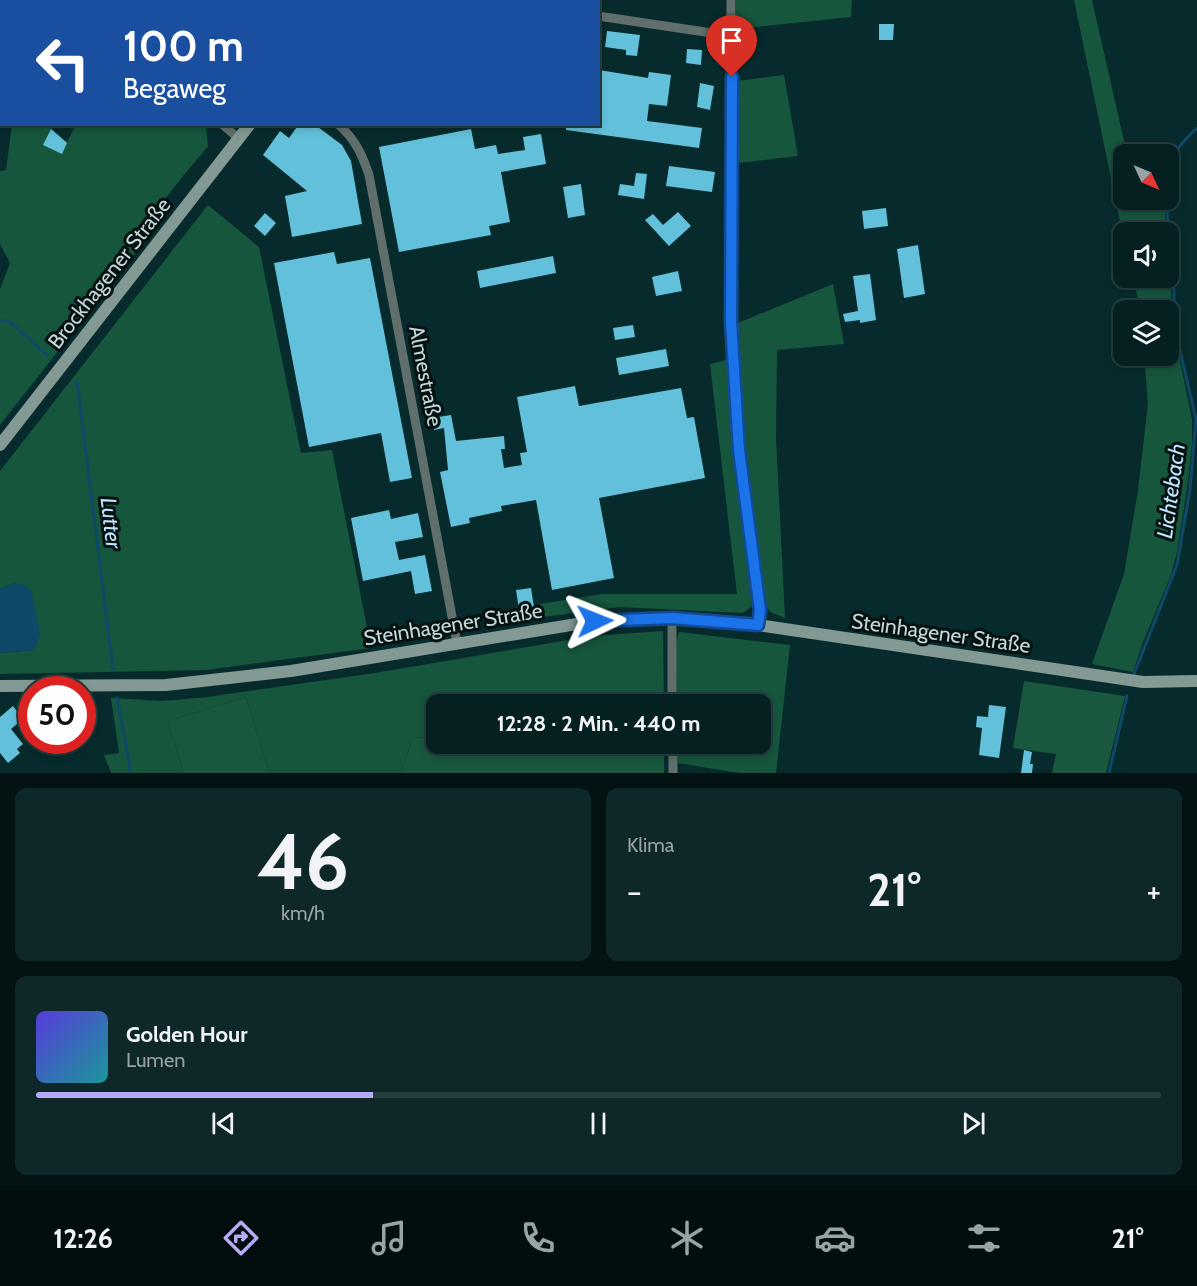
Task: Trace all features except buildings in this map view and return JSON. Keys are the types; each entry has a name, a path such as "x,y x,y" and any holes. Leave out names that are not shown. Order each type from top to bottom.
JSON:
{"main road":[{"name":"Brockhagener Straße","path":"0,446 248,126"},
{"name":"Steinhagener Straße","path":"0,686 166,685 291,671 595,621 672,618 758,625 1143,682 1197,681"}],"street":[{"path":"731,0 731,321 739,450 760,610 758,625"},
{"path":"600,16 732,36"},
{"path":"224,126 238,139"},
{"name":"Almestraße","path":"340,126 350,135 362,153 369,175 458,643"},
{"path":"672,618 672,694"},
{"path":"673,754 673,773"}],"green space":[{"path":"736,0 852,0 851,17 736,29"},
{"path":"1074,0 1092,0 1125,144 1113,144 1113,188"},
{"path":"784,75 798,156 738,163 737,81"},
{"path":"12,126 48,126 67,142 75,126 205,126 208,146 162,204 154,216 143,243 0,425 0,289 10,263 0,244 0,171 6,170"},
{"path":"208,205 259,247 301,453 332,450 371,648 206,670 0,674 0,653 34,650 15,583 0,589 0,471"},
{"path":"1118,210 1165,210 1166,222 1120,222"},
{"path":"833,284 844,344 777,350 776,439 785,618 770,612 766,605 743,429 738,323"},
{"path":"1136,288 1171,288 1171,300 1138,300"},
{"path":"1179,356 1192,419 1187,489 1171,575 1133,672 1092,664 1124,574 1138,490 1148,403 1145,366 1179,366"},
{"path":"726,360 752,606 743,613 620,607 542,617 540,604 602,594 737,594 710,364"},
{"path":"663,631 664,694 426,694 426,738 413,737 401,773 269,773 246,697 168,721 184,773 111,773 104,755 119,753 111,698 163,701 207,697 375,673 592,636"},
{"path":"679,632 790,645 776,773 739,773 678,763 678,754 771,754 771,694 677,694 675,645"},
{"path":"1024,681 1125,696 1106,773 1052,773 1056,754 1013,748"},
{"path":"246,697 269,773 184,773 168,721"},
{"path":"413,737 426,738 426,754 664,754 664,773 401,773"}],"water":[{"path":"15,583 31,590 40,633 34,650 0,653 0,589"}],"waterway":[{"name":"Lichtebach","path":"1179,147 1197,128"},
{"name":"Lichtebach","path":"1134,674 1177,565 1190,489 1196,419 1175,329 1173,260 1175,247 1167,210"},
{"name":"Lutter","path":"0,321 8,320 47,355"},
{"name":"Lutter","path":"77,381 113,669"},
{"name":"Lichtebach","path":"1109,773 1127,696"},
{"name":"Lutter","path":"117,698 131,773"}],"route":[{"path":"595,621 672,618 758,625 760,610 739,450 731,321 732,77"}]}
